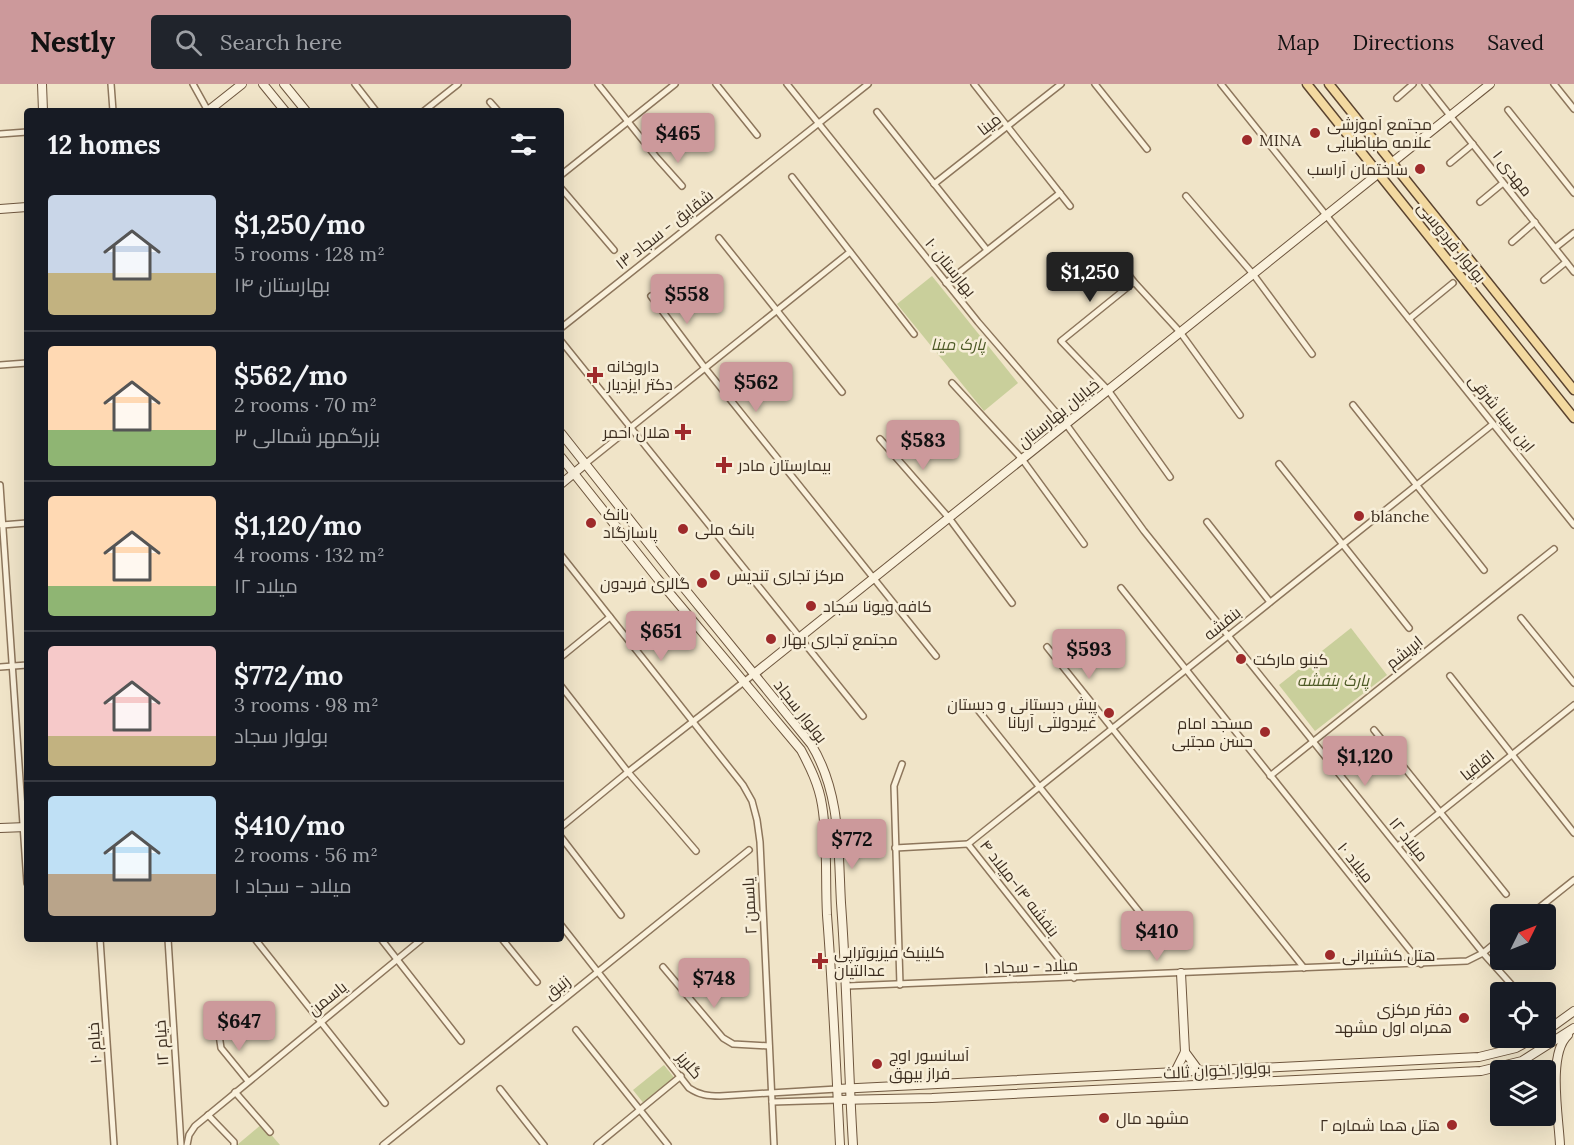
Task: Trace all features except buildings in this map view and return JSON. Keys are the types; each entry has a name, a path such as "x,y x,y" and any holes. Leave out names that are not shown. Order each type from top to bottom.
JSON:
{"main road":[{"name":"بولوار فردوسی","path":"1307,84 1574,418"},
{"name":"بولوار فردوسی","path":"1329,84 1574,390"}],"street":[{"path":"42,84 44,108"},
{"path":"111,84 113,108"},
{"path":"193,84 206,108"},
{"path":"212,108 242,84"},
{"path":"263,84 283,108"},
{"path":"284,84 304,108"},
{"path":"355,84 374,108"},
{"path":"428,108 458,84"},
{"path":"598,84 682,186"},
{"path":"564,173 675,84"},
{"path":"716,84 757,135"},
{"name":"بهارستان ۱۰","path":"788,84 946,283 1066,424 1144,531 1228,636"},
{"name":"شقایق - سجاد ۱۳","path":"564,326 868,84"},
{"path":"974,84 1070,206"},
{"name":"مینا","path":"934,184 1061,84"},
{"path":"1095,84 1147,149"},
{"name":"ابن سینا شرقی","path":"1221,84 1574,525"},
{"path":"1397,98 1413,84"},
{"name":"مهدی ۱","path":"1425,84 1574,272"},
{"name":"خیابان بهارستان","path":"754,674 1489,84"},
{"path":"1554,84 1574,109"},
{"path":"490,102 495,108"},
{"path":"1508,110 1574,193"},
{"path":"877,112 987,250"},
{"path":"0,134 24,132"},
{"path":"1450,163 1473,144"},
{"path":"792,177 914,334"},
{"path":"1480,202 1503,183"},
{"path":"564,192 614,250"},
{"path":"946,283 1060,193"},
{"path":"1186,196 1253,274 1312,354"},
{"path":"0,209 24,207"},
{"path":"1512,242 1534,222"},
{"path":"1555,248 1574,233"},
{"path":"719,238 842,392"},
{"path":"564,481 850,252"},
{"path":"1115,257 1134,282 1180,332 1240,415"},
{"path":"1544,280 1566,262"},
{"path":"1134,282 1061,341 1108,390 1170,477"},
{"path":"1409,319 1453,283"},
{"path":"651,296 705,368 936,656"},
{"path":"564,345 863,716"},
{"path":"0,365 24,363"},
{"path":"952,383 1022,459 1084,544"},
{"path":"1353,405 1484,570"},
{"name":"بنفشه","path":"968,844 1493,424"},
{"name":"بولوار سجاد","path":"564,437 811,744 822,761 835,804 847,986 853,1145"},
{"path":"880,438 949,518 1012,603"},
{"name":"بولوار سجاد","path":"564,461 801,750 817,783 822,805 840,1145"},
{"path":"1279,464 1409,628"},
{"path":"0,485 1,525 24,817"},
{"path":"1207,522 1270,603"},
{"path":"1,525 24,524"},
{"name":"ابریشم","path":"1270,776 1554,549"},
{"name":"یاسمن ۲","path":"564,559 694,721 743,785 752,801 757,820 774,1145"},
{"name":"میلاد ۱۰","path":"1120,588 1421,964"},
{"path":"564,655 610,617"},
{"path":"1521,618 1574,683"},
{"name":"میلاد ۱۲","path":"1228,636 1509,982"},
{"path":"1047,646 1304,968"},
{"path":"0,667 24,665"},
{"path":"564,825 754,674"},
{"path":"1450,676 1574,834"},
{"path":"564,690 628,772 696,852"},
{"path":"974,705 1164,944"},
{"name":"اقاقیا","path":"1398,846 1574,705"},
{"path":"1374,730 1506,894"},
{"path":"900,985 894,786 902,764"},
{"path":"0,828 24,827"},
{"path":"564,841 621,915"},
{"path":"895,848 968,844"},
{"name":"بنفشه ۱۴-میلاد ۴","path":"968,844 1074,978"},
{"name":"زنبق","path":"383,1145 749,850"},
{"path":"1544,904 1574,880"},
{"name":"گلریز","path":"564,929 689,1088 702,1095 720,1096 837,1089"},
{"name":"خیام ۱۰","path":"100,942 114,1145"},
{"name":"خیام ۱۲","path":"168,942 181,1145"},
{"path":"257,942 385,1103"},
{"path":"383,942 461,1041"},
{"name":"یاسمن","path":"187,1145 189,1135 195,1126 418,942"},
{"path":"504,942 537,982"},
{"path":"1483,952 1490,947"},
{"name":"میلاد - سجاد ۱","path":"847,986 1421,964 1467,961 1483,952"},
{"path":"663,967 723,1038 733,1044 769,1046"},
{"path":"1175,1072 1185,1052 1181,973"},
{"path":"1556,1022 1574,1011"},
{"path":"218,1028 221,1048 248,1081"},
{"path":"1560,1145 1556,1071 1558,1053 1564,1039 1574,1029"},
{"name":"بولوار اخوان ثالث","path":"838,1100 932,1098 1481,1071 1522,1061 1574,1029"},
{"path":"576,1030 668,1145"},
{"path":"837,1089 1479,1057 1516,1048"},
{"path":"1185,1052 1199,1071"},
{"path":"1210,1071 1211,1084"},
{"path":"597,1145 681,1076"},
{"path":"500,1089 544,1145"},
{"path":"236,1092 270,1132"},
{"path":"772,1102 838,1100"},
{"path":"208,1115 234,1143"}],"green space":[{"name":"پارک مینا","path":"932,276 1018,383 984,411 897,304"},
{"name":"پارک بنفشه","path":"1351,628 1387,675 1315,731 1279,685"},
{"path":"664,1065 676,1080 645,1105 633,1090"},
{"path":"262,1124 280,1145 237,1145"}],"place":[{"name":"مجتمع آموزشی علامه طباطبایی","path":"1315,133"},
{"name":"MINA","path":"1247,140"},
{"name":"ساختمان آراسب","path":"1420,169"},
{"name":"داروخانه دکتر ایزدیار","path":"595,375"},
{"name":"هلال احمر","path":"683,432"},
{"name":"بیمارستان مادر","path":"724,465"},
{"name":"blanche","path":"1359,516"},
{"name":"بانک پاسارگاد","path":"591,523"},
{"name":"بانک ملی","path":"683,529"},
{"name":"مرکز تجاری تندیس","path":"715,575"},
{"name":"گالری فریدون","path":"702,583"},
{"name":"کافه ویونا سجاد","path":"811,606"},
{"name":"مجتمع تجاری بهار","path":"771,639"},
{"name":"کینو مارکت","path":"1241,659"},
{"name":"پیش دبستانی و دبستان غیردولتی آریانا","path":"1109,713"},
{"name":"مسجد امام حسن مجتبی","path":"1265,732"},
{"name":"هتل کشتیرانی","path":"1330,955"},
{"name":"کلینیک فیزیوتراپی عدالتیان","path":"820,961"},
{"name":"دفتر مرکزی همراه اول مشهد","path":"1464,1018"},
{"name":"آسانسور اوج فراز بیهق","path":"877,1064"},
{"name":"مشهد مال","path":"1104,1118"},
{"name":"هتل هما شماره ۲","path":"1452,1125"}]}
